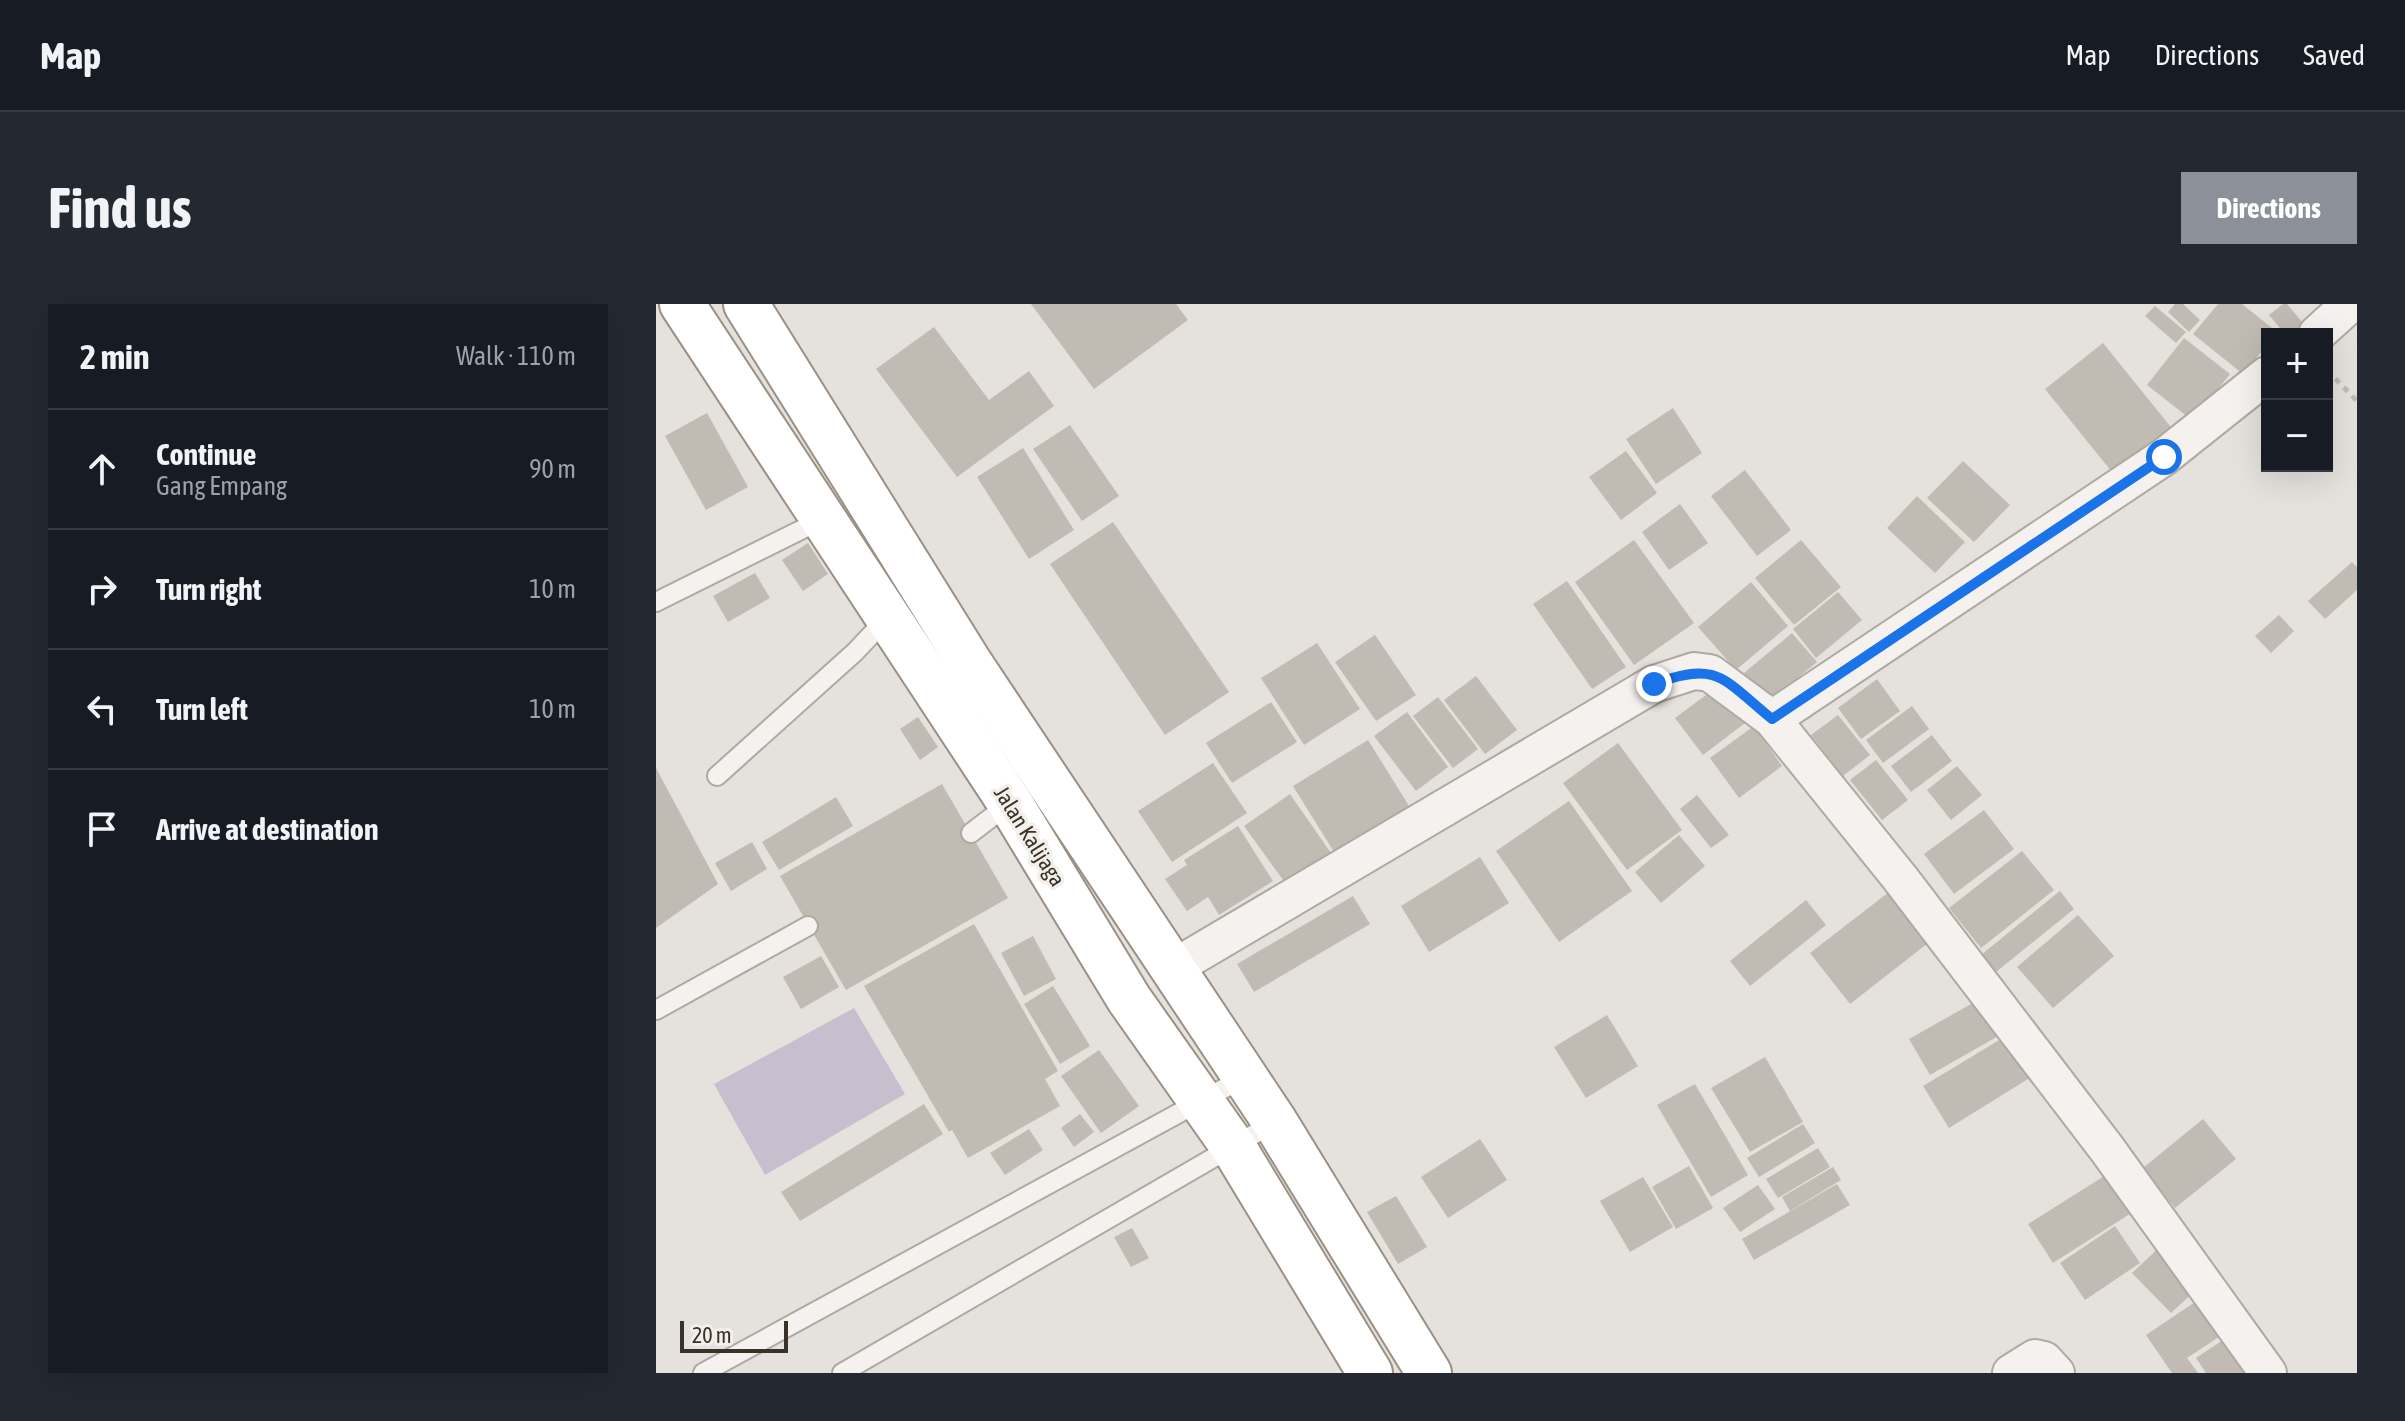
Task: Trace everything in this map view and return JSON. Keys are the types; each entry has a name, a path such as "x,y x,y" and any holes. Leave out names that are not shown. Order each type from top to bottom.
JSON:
{"highway":[{"name":"Jalan Kalijaga","path":"682,304 1010,803 1129,999 1234,1148 1370,1373"},
{"name":"Jalan Kalijaga","path":"756,307 969,662 1246,1076 1429,1373"}],"street":[{"path":"2324,328 2350,304"},
{"path":"1772,719 2164,457 2261,380"},
{"path":"1173,968 1654,684 1694,671 1710,673 1772,719 1900,878 2060,1087 2227,1312 2268,1373"},
{"path":"2011,1373 2038,1358 2056,1373"}],"lane":[{"path":"656,602 823,519"},
{"path":"717,776 855,652 887,618"},
{"path":"971,833 1010,803"},
{"path":"656,1010 808,926"},
{"path":"703,1373 1202,1103 1246,1076"},
{"path":"842,1373 1275,1122"}],"path":[{"path":"2333,376 2357,401"}],"shaded area":[{"path":"854,1008 905,1094 765,1175 714,1084"}],"building":[{"path":"1031,304 1176,304 1188,320 1094,389"},
{"path":"2175,304 2183,304 2200,320 2189,332 2168,312"},
{"path":"2218,304 2242,304 2272,328 2261,328 2261,352 2243,374 2193,334"},
{"path":"2287,304 2307,328 2280,328 2269,315"},
{"path":"2155,306 2186,332 2176,343 2145,316"},
{"path":"934,327 989,400 1029,371 1054,406 957,477 876,369"},
{"path":"2184,338 2230,374 2193,421 2147,385"},
{"path":"2103,343 2174,431 2116,477 2045,389"},
{"path":"1673,408 1702,453 1656,484 1626,439"},
{"path":"707,413 748,487 706,510 665,436"},
{"path":"1070,425 1119,496 1082,521 1033,449"},
{"path":"1023,448 1074,530 1029,559 977,477"},
{"path":"1626,451 1657,493 1621,520 1589,477"},
{"path":"1963,461 2010,505 1974,542 1927,498"},
{"path":"1745,470 1791,530 1757,556 1711,496"},
{"path":"1917,496 1965,542 1935,573 1887,528"},
{"path":"1680,504 1708,543 1669,570 1642,532"},
{"path":"1113,522 1229,692 1165,735 1050,564"},
{"path":"1634,540 1694,623 1634,665 1575,582"},
{"path":"1801,540 1841,587 1794,625 1755,578"},
{"path":"808,543 828,574 803,591 782,560"},
{"path":"2352,562 2357,567 2357,590 2325,619 2308,601"},
{"path":"755,573 770,598 728,622 713,596"},
{"path":"1567,581 1626,667 1592,689 1533,604"},
{"path":"1751,582 1788,626 1736,670 1698,627"},
{"path":"1838,592 1862,620 1816,658 1793,629"},
{"path":"2279,615 2294,631 2271,653 2255,636"},
{"path":"1792,633 1817,662 1769,702 1744,673"},
{"path":"1375,635 1416,695 1376,721 1335,662"},
{"path":"1317,643 1360,709 1304,745 1261,678"},
{"path":"1476,676 1517,730 1485,754 1444,700"},
{"path":"1877,679 1900,711 1861,739 1838,708"},
{"path":"1718,686 1745,723 1703,755 1675,718"},
{"path":"1438,697 1478,749 1453,768 1413,716"},
{"path":"1271,702 1297,742 1232,783 1206,743"},
{"path":"1912,706 1929,729 1883,763 1866,740"},
{"path":"1407,712 1448,767 1416,791 1374,736"},
{"path":"1838,715 1870,755 1843,776 1811,735"},
{"path":"918,717 938,747 920,760 900,729"},
{"path":"1754,726 1782,766 1739,798 1710,758"},
{"path":"1932,735 1952,761 1911,792 1891,766"},
{"path":"1368,740 1414,814 1339,860 1293,786"},
{"path":"1618,743 1682,830 1627,870 1563,783"},
{"path":"1876,760 1908,800 1882,820 1850,780"},
{"path":"1213,763 1247,813 1172,862 1138,811"},
{"path":"1957,766 1982,795 1951,820 1927,790"},
{"path":"656,768 718,884 656,928"},
{"path":"942,784 1008,898 846,990 780,876"},
{"path":"1290,794 1331,853 1286,884 1244,826"},
{"path":"1697,795 1729,835 1711,848 1680,809"},
{"path":"836,797 853,826 779,870 762,842"},
{"path":"1569,801 1632,891 1559,942 1496,851"},
{"path":"1984,810 2014,849 1954,894 1924,854"},
{"path":"1238,826 1273,881 1219,915 1208,897 1187,911 1165,879 1187,865 1184,860"},
{"path":"1679,835 1705,866 1661,903 1635,872"},
{"path":"752,842 767,869 731,891 715,863"},
{"path":"2022,851 2054,890 1981,948 1949,908"},
{"path":"1480,857 1509,903 1429,952 1401,906"},
{"path":"1902,882 1941,933 1850,1004 1810,953"},
{"path":"2060,891 2074,909 1996,972 1982,954"},
{"path":"1353,896 1370,924 1254,992 1237,964"},
{"path":"1806,900 1826,925 1750,986 1730,961"},
{"path":"2078,915 2114,956 2053,1008 2017,967"},
{"path":"974,924 1058,1071 1045,1079 1060,1106 968,1158 952,1130 949,1132 864,986"},
{"path":"1033,936 1056,979 1024,996 1001,953"},
{"path":"821,956 839,987 801,1009 783,977"},
{"path":"1053,986 1090,1046 1060,1064 1024,1004"},
{"path":"1980,999 2000,1035 1930,1075 1909,1039"},
{"path":"1607,1015 1638,1066 1586,1098 1554,1047"},
{"path":"2011,1033 2036,1074 1949,1128 1923,1086"},
{"path":"1099,1050 1139,1106 1101,1133 1061,1076"},
{"path":"1765,1057 1803,1122 1750,1152 1711,1088"},
{"path":"1695,1084 1748,1175 1711,1197 1657,1105"},
{"path":"924,1104 943,1134 800,1221 781,1192"},
{"path":"1080,1114 1094,1132 1074,1147 1061,1128"},
{"path":"2203,1119 2236,1159 2175,1208 2143,1168"},
{"path":"1803,1124 1815,1143 1759,1177 1747,1158"},
{"path":"1029,1129 1043,1150 1005,1175 990,1153"},
{"path":"1480,1139 1507,1180 1448,1218 1421,1177"},
{"path":"1818,1148 1830,1167 1778,1198 1766,1179"},
{"path":"1689,1166 1713,1208 1676,1229 1652,1187"},
{"path":"1833,1167 1841,1180 1790,1211 1782,1197"},
{"path":"2109,1173 2133,1212 2053,1263 2028,1224"},
{"path":"1643,1177 1673,1227 1630,1252 1600,1201"},
{"path":"1837,1184 1850,1205 1754,1260 1742,1239"},
{"path":"1758,1185 1775,1209 1740,1232 1723,1208"},
{"path":"1396,1196 1427,1247 1398,1264 1367,1212"},
{"path":"2115,1226 2140,1263 2085,1300 2060,1263"},
{"path":"1132,1228 1149,1258 1131,1267 1114,1237"},
{"path":"2161,1246 2199,1287 2171,1313 2132,1273"},
{"path":"2204,1296 2228,1331 2187,1358 2198,1373 2172,1373 2146,1335"},
{"path":"2232,1334 2258,1373 2206,1373 2196,1358"}],"route":[{"path":"1654,684 1694,671 1710,673 1772,719 2164,457"}]}
